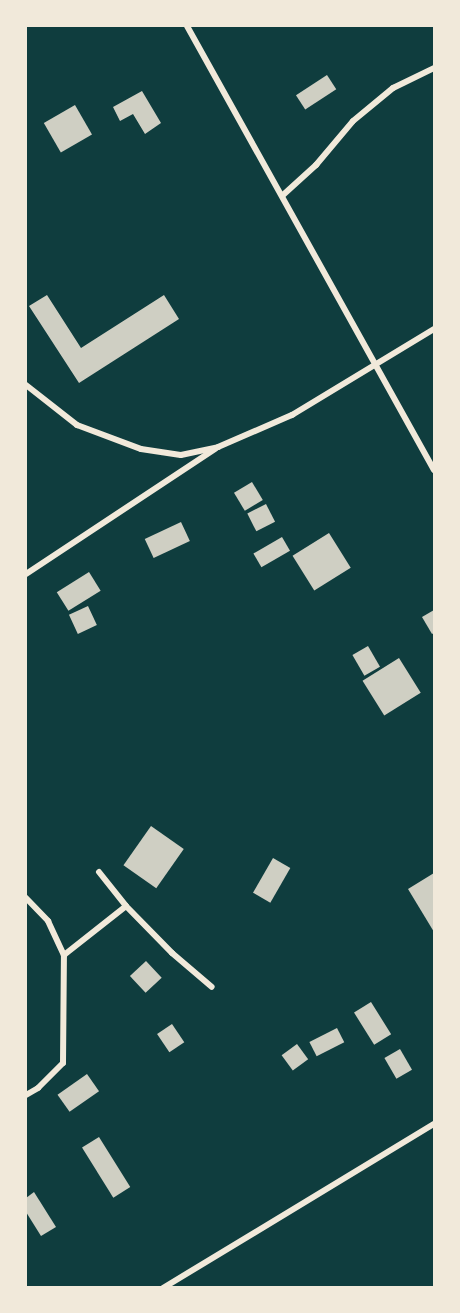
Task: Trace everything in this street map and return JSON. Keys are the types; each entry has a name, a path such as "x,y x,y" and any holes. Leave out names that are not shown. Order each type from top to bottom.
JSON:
{"street":[{"path":"187,26 435,470"},
{"path":"283,195 316,165 353,121 393,88 435,68"},
{"path":"26,385 77,425 141,449 181,455 218,447 292,416 376,362 435,329"},
{"path":"26,574 218,447"},
{"path":"99,872 126,906 172,953 212,987"},
{"path":"26,898 48,921 64,955 63,1063 38,1088 26,1095"},
{"path":"64,955 126,906"},
{"path":"164,1287 435,1124"}],"building":[{"path":"327,75 336,89 305,109 296,95"},
{"path":"142,91 161,123 145,134 133,114 120,121 113,107"},
{"path":"75,105 92,134 61,152 44,123"},
{"path":"47,295 81,348 164,295 179,319 79,383 29,306"},
{"path":"252,482 263,500 245,511 234,493"},
{"path":"266,504 275,522 256,531 247,514"},
{"path":"181,522 190,541 154,558 145,539"},
{"path":"329,533 351,568 314,591 293,556"},
{"path":"282,537 290,551 261,567 253,554"},
{"path":"89,572 101,591 68,611 57,592"},
{"path":"88,606 97,625 78,634 69,615"},
{"path":"434,610 434,633 432,634 422,617"},
{"path":"368,646 380,667 364,676 352,655"},
{"path":"399,658 421,693 384,716 363,681"},
{"path":"151,826 184,849 156,888 123,865"},
{"path":"273,858 290,868 270,903 253,893"},
{"path":"434,873 434,932 408,889"},
{"path":"146,961 162,978 146,993 130,976"},
{"path":"371,1002 391,1034 374,1045 354,1013"},
{"path":"172,1024 184,1042 169,1052 157,1034"},
{"path":"337,1028 344,1042 317,1056 309,1042"},
{"path":"297,1044 308,1059 293,1071 282,1055"},
{"path":"400,1049 412,1070 396,1079 384,1058"},
{"path":"87,1074 99,1091 70,1112 58,1095"},
{"path":"99,1137 130,1187 113,1198 82,1148"},
{"path":"34,1192 56,1227 41,1236 26,1212 26,1198"}]}
